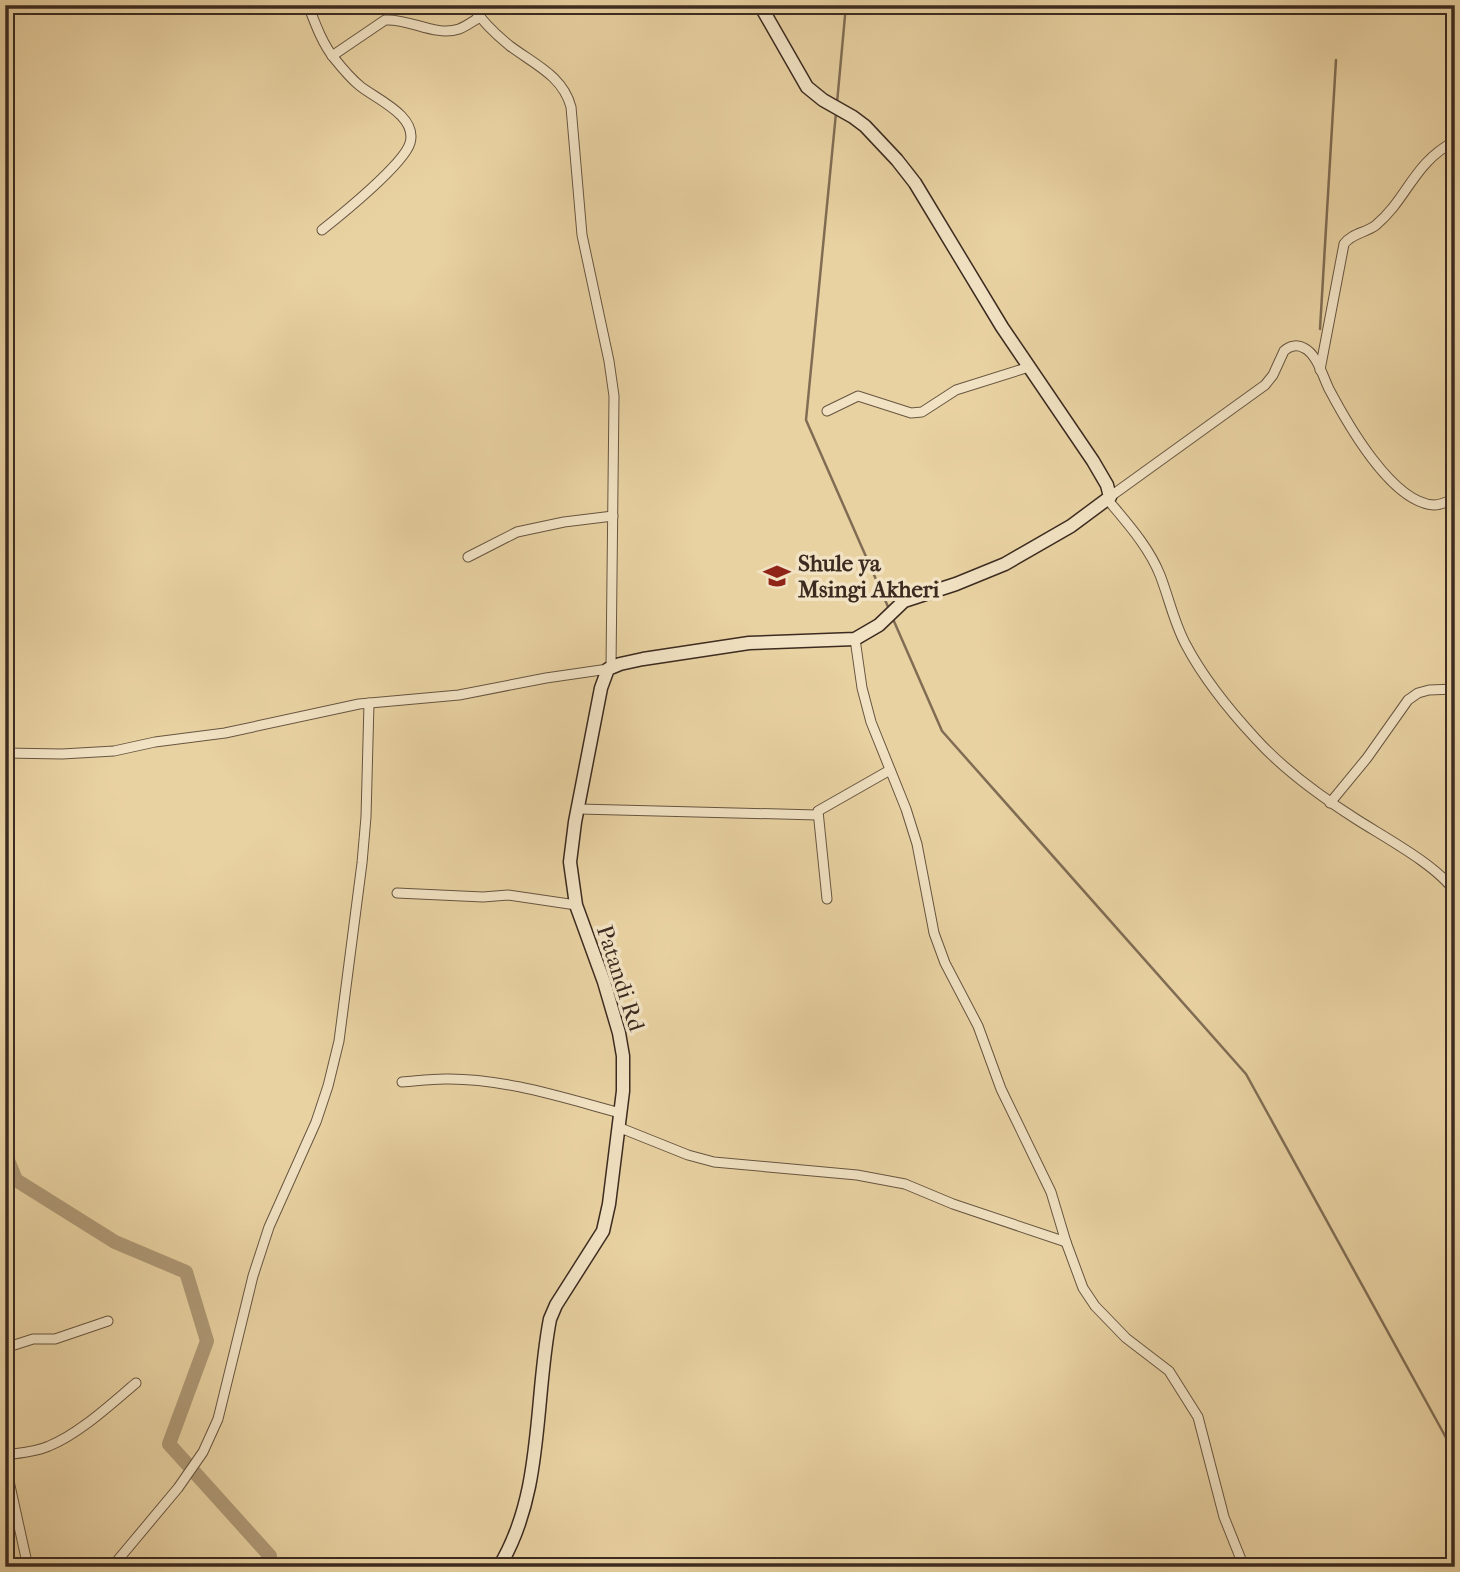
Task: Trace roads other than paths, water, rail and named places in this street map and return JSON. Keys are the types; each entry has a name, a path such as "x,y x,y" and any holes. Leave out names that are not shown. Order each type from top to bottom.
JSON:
{"street":[{"path":"308,5 332,56 359,85 396,111 409,128 410,143 383,177 322,230"},
{"path":"471,5 480,18 511,47 551,75 564,88 569,99 575,133 576,183 582,235 613,384 615,442 610,668"},
{"path":"760,5 807,87 859,122 905,169 1002,327 1093,461 1107,485 1109,498 1145,548 1159,572 1185,644 1206,677 1278,761 1330,803 1406,852 1450,885 1455,892"},
{"path":"332,56 385,20 451,31 480,18"},
{"path":"1321,370 1344,244 1348,238 1371,229 1382,220 1420,167 1455,141"},
{"path":"5,753 114,751 155,742 225,733 369,703 459,695 610,668 643,659 762,641 855,639 884,620 900,604 1005,564 1062,532 1265,385 1289,347 1305,348 1321,370 1363,444 1402,491 1410,498 1434,505 1455,499"},
{"path":"827,411 858,396 911,413 922,412 956,390 1029,367"},
{"path":"468,557 517,531 613,516"},
{"path":"855,639 862,688 871,722 917,844 934,933 945,963 978,1026 1001,1089 1051,1192 1083,1288 1095,1306 1126,1338 1169,1371 1198,1417 1224,1517 1244,1567"},
{"name":"Patandi Rd","path":"499,1567 515,1538 524,1510 538,1428 550,1319 603,1231 609,1204 624,1080 621,1044 604,982 576,905 570,862 601,688 610,668"},
{"path":"1330,803 1408,700 1429,690 1455,689"},
{"path":"112,1567 178,1488 203,1452 218,1419 253,1276 269,1227 316,1122 328,1086 339,1041 362,863 369,703"},
{"path":"827,899 817,814 820,808 890,770"},
{"path":"579,809 817,814"},
{"path":"397,893 483,897 508,895 576,905"},
{"path":"402,1082 446,1079 482,1082 550,1094 620,1113"},
{"path":"618,1127 705,1160 857,1175 905,1184 953,1204 1066,1242"},
{"path":"5,1348 33,1339 55,1339 108,1321"},
{"path":"5,1455 53,1444 111,1404 136,1383"},
{"path":"5,1463 28,1567"}],"waterway":[{"path":"837,103 846,5"},
{"path":"1320,329 1336,60"},
{"path":"836,113 806,420 889,609"},
{"path":"893,619 942,731 1246,1074 1455,1454"},
{"path":"5,1153 16,1180 115,1242 186,1272 207,1341 169,1444 270,1556 268,1567"}],"place":[{"name":"Shule ya Msingi Akheri","path":"777,576"}]}
